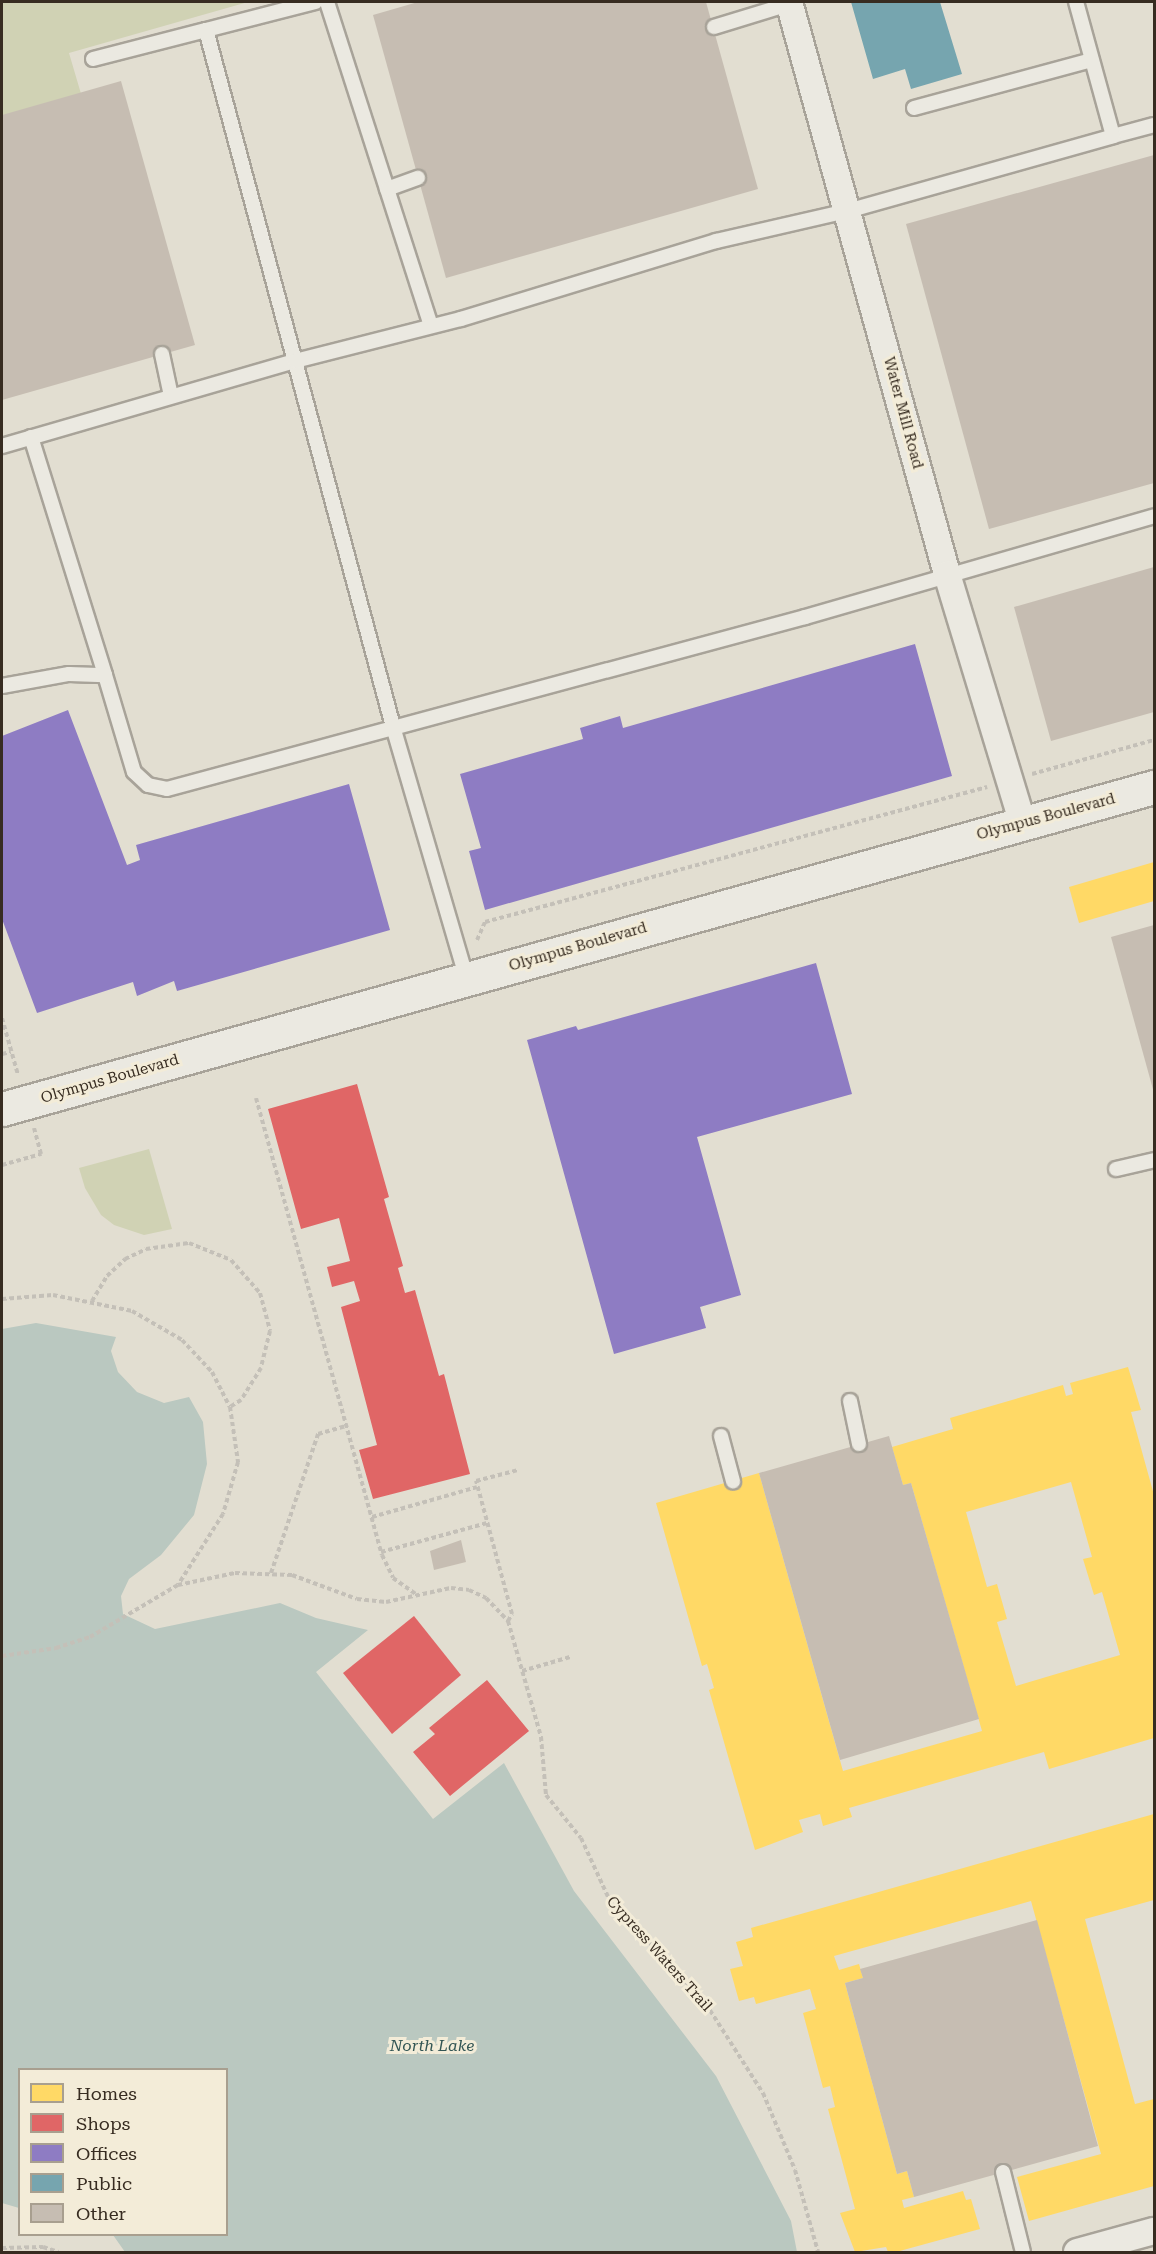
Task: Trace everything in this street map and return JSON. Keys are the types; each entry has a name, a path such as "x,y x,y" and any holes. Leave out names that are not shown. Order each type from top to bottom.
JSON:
{"street":[{"name":"Water Mill Road","path":"789,3 947,574 1023,824"},
{"name":"Olympus Boulevard","path":"2,1109 1155,787"},
{"path":"1077,2253 1155,2231"}],"lane":[{"path":"93,59 315,2"},
{"path":"327,2 431,326"},
{"path":"1076,2 1113,136"},
{"path":"714,27 789,3"},
{"path":"206,30 394,730 467,979"},
{"path":"914,108 1092,60"},
{"path":"2,446 294,361 431,326 716,241 847,211 1155,125"},
{"path":"387,189 418,178"},
{"path":"162,354 171,396"},
{"path":"31,437 134,772 148,785 167,789 394,730 1155,516"},
{"path":"2,686 69,674 105,675"},
{"path":"1116,1169 1155,1160"},
{"path":"850,1401 859,1444"},
{"path":"721,1436 733,1481"},
{"path":"1003,2172 1023,2253"}],"path":[{"path":"477,940 485,922 1155,740"},
{"path":"2,1018 19,1079"},
{"path":"2,1054 11,1052"},
{"path":"255,1098 381,1552 393,1578 416,1594"},
{"path":"2,1165 41,1154 33,1127"},
{"path":"92,1301 107,1276 124,1259 146,1249 189,1243 231,1260 260,1293 270,1331 261,1368 241,1400 230,1407"},
{"path":"2,1299 53,1295 92,1301 132,1311 182,1340 212,1372 230,1407 238,1461 233,1486 212,1537 178,1585"},
{"path":"271,1573 318,1434 346,1426"},
{"path":"508,1621 512,1614 476,1481 518,1470"},
{"path":"372,1517 477,1487"},
{"path":"381,1552 487,1523"},
{"name":"Cypress Waters Trail","path":"2,1656 56,1648 90,1637 178,1585 235,1573 292,1575 357,1599 386,1602 451,1588 469,1590 486,1598 508,1621 541,1737 546,1795 580,1838 609,1899 706,2004 763,2093 795,2170 818,2253"},
{"path":"522,1671 570,1657"},
{"path":"2,2248 43,2247 58,2253"}],"green space":[{"path":"2,2 248,2 69,53 84,104 2,126"},
{"path":"149,1149 172,1229 144,1235 114,1225 101,1215 85,1188 79,1168"}],"water":[{"name":"North Lake","path":"36,1323 116,1337 111,1351 118,1372 137,1392 164,1403 189,1397 203,1422 207,1464 194,1515 161,1555 129,1579 121,1596 123,1614 155,1629 280,1603 316,1618 368,1630 316,1672 433,1819 504,1763 574,1891 716,2076 791,2221 797,2252 125,2252 114,2236 228,2236 228,2068 18,2068 18,2208 2,2203 2,1329"}],"building: Homes":[{"path":"1154,862 1154,901 1079,923 1069,887"},
{"path":"1128,1367 1141,1410 1131,1412 1154,1495 1154,1738 1049,1769 1044,1752 849,1808 852,1817 823,1826 820,1814 799,1820 803,1832 755,1850 709,1690 714,1688 707,1664 702,1666 656,1503 759,1473 843,1771 982,1731 911,1483 903,1485 892,1447 953,1429 950,1418 1063,1385 1066,1396 1073,1394 1070,1383","holes":["1071,1482 1092,1557 1083,1559 1094,1595 1102,1592 1120,1655 1016,1686 997,1622 1007,1619 997,1584 987,1587 966,1512"]},
{"path":"1154,1814 1154,1900 1085,1919 1135,2104 1154,2099 1154,2186 1029,2221 1017,2177 1101,2154 1031,1901 834,1956 839,1970 859,1964 863,1978 845,1983 897,2174 907,2171 914,2197 902,2200 904,2208 963,2191 966,2200 971,2199 980,2229 896,2252 888,2252 886,2247 855,2252 840,2213 855,2209 828,2109 835,2107 830,2086 823,2088 803,2013 816,2009 810,1989 756,2004 754,1997 739,2001 730,1969 743,1966 736,1942 753,1937 751,1928"}],"building: Shops":[{"path":"357,1084 389,1197 384,1199 403,1266 398,1268 405,1293 415,1290 439,1376 444,1374 470,1474 373,1499 359,1450 377,1445 341,1307 360,1301 354,1281 332,1287 327,1267 350,1261 339,1218 301,1229 268,1109"},
{"path":"414,1616 461,1675 392,1734 343,1673"},
{"path":"487,1680 529,1731 450,1796 413,1752 435,1734 429,1728"}],"building: Offices":[{"path":"915,644 952,776 485,910 469,851 481,848 460,774 583,739 580,728 620,716 623,728"},
{"path":"68,710 127,865 140,860 136,845 349,784 390,930 177,991 174,981 137,996 133,982 37,1013 2,919 2,736"},
{"path":"816,963 852,1094 697,1137 741,1295 700,1307 706,1328 614,1354 527,1040 576,1026 578,1030"}],"building: Public":[{"path":"851,2 940,2 962,74 911,89 905,69 873,79"}],"building: Other":[{"path":"418,2 706,2 758,189 446,278 373,15"},
{"path":"121,81 195,345 2,400 2,115"},
{"path":"1154,155 1154,483 989,529 906,224"},
{"path":"1154,567 1154,712 1051,741 1014,607"},
{"path":"1154,925 1154,1093 1111,937"},
{"path":"889,1436 903,1485 911,1483 979,1719 840,1760 759,1473"},
{"path":"461,1540 466,1562 434,1570 430,1551"},
{"path":"1037,1920 1098,2146 914,2197 907,2171 897,2174 845,1983 863,1978 860,1969"}]}
